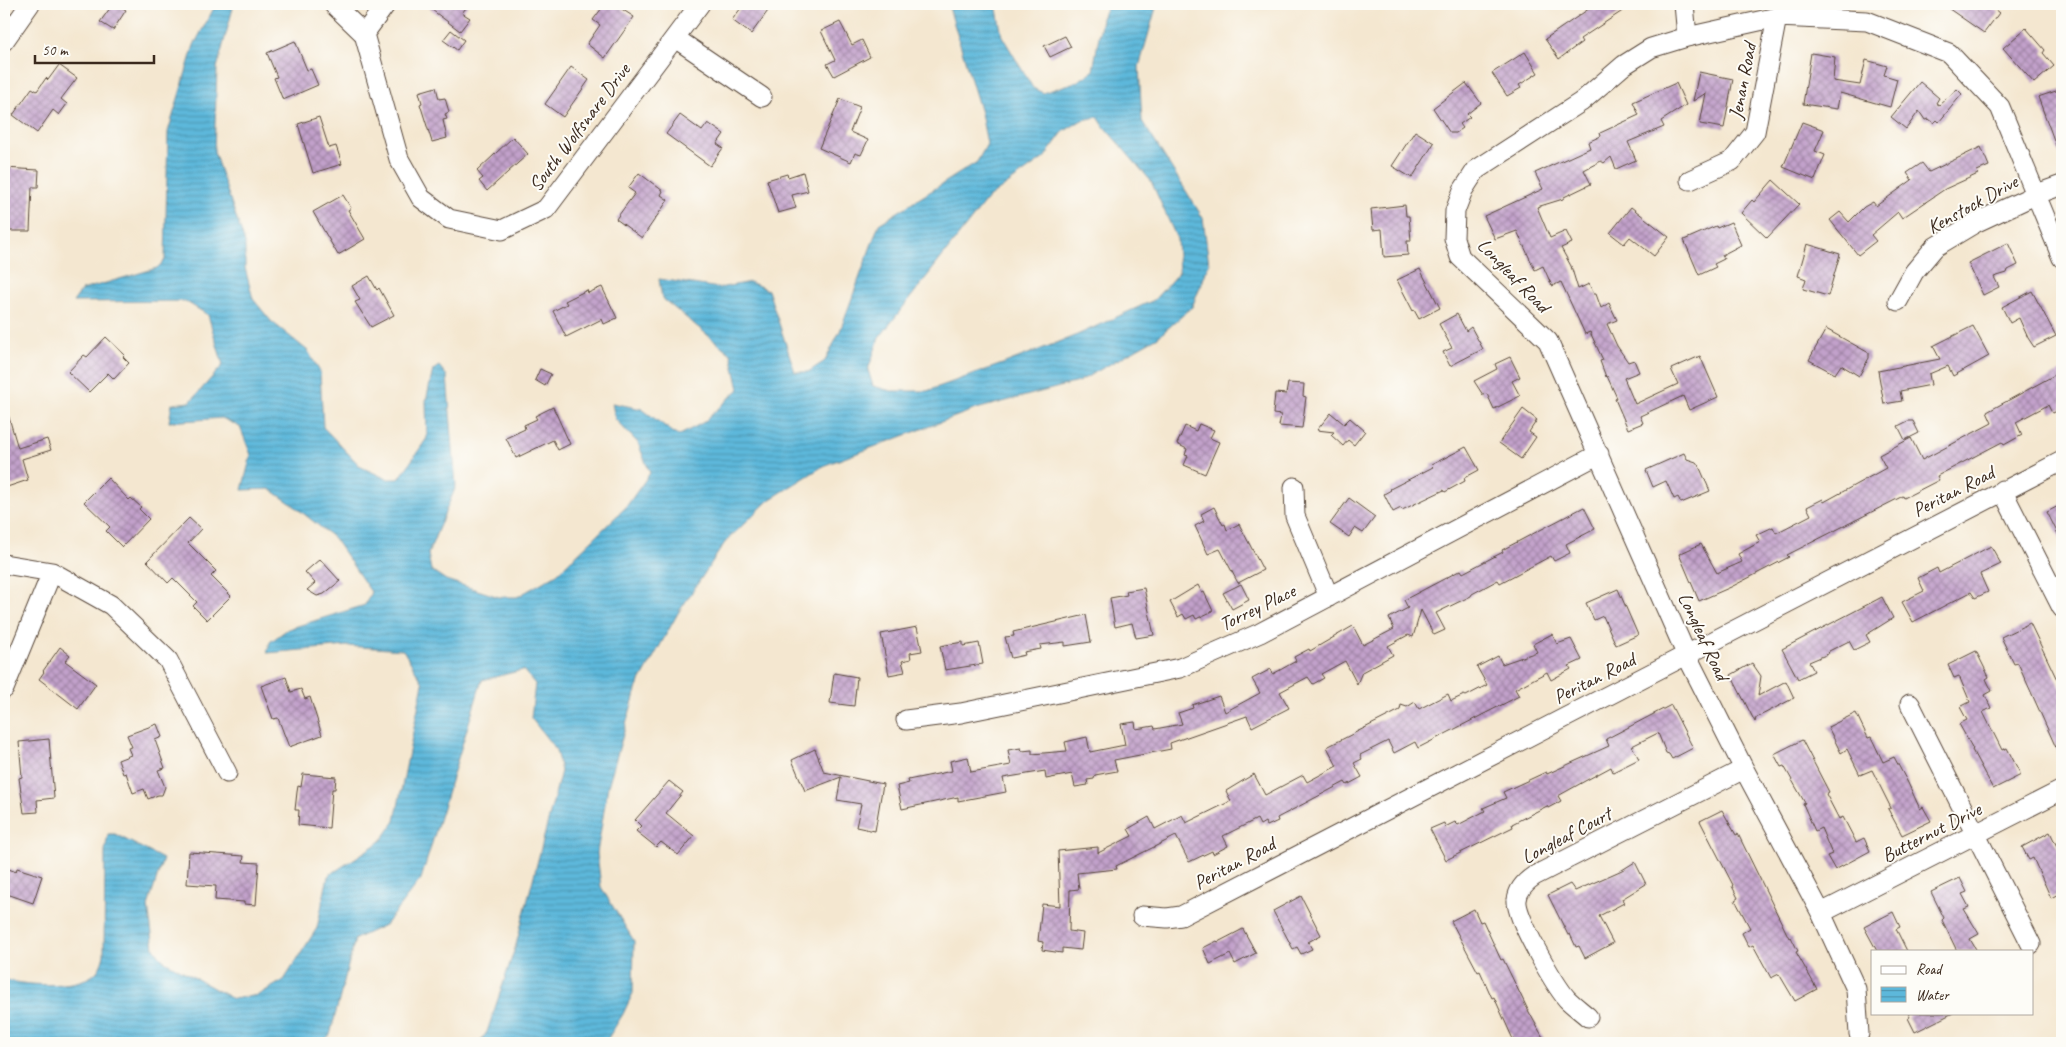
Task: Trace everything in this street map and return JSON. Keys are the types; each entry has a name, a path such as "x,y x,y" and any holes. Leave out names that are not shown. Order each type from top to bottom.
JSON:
{"street":[{"path":"4,41 30,4"},
{"path":"333,4 364,34 386,4"},
{"name":"South Wolfsnare Drive","path":"364,34 399,159 421,198 449,219 502,230 546,209 700,4"},
{"path":"1684,4 1687,37"},
{"name":"Longleaf Road","path":"1859,1034 1856,989 1821,913 1744,769 1687,656 1548,341 1460,257 1454,238 1455,211 1463,190 1476,170 1581,102 1624,65 1650,48 1687,37 1777,17 1866,21 1949,53 2000,106 2037,194"},
{"name":"Jenan Road","path":"1690,180 1732,161 1755,132 1777,17"},
{"path":"675,38 762,97"},
{"name":"Kenstock Drive","path":"1898,301 1914,272 1935,247 1975,223 2037,194 2062,185"},
{"path":"2037,194 2062,258"},
{"name":"Torrey Place","path":"906,720 961,713 1180,668 1260,632 1329,597 1599,454"},
{"name":"Peritan Road","path":"1142,916 1166,918 1181,916 1687,656 2002,490 2062,461"},
{"path":"1294,487 1295,516 1329,597"},
{"path":"2002,490 2062,608"},
{"path":"4,564 52,572 111,605 168,660 227,772"},
{"path":"4,689 52,572"},
{"path":"1910,704 2031,944"},
{"name":"Longleaf Court","path":"1588,1017 1568,1000 1534,945 1518,911 1516,900 1519,891 1525,882 1534,876 1744,769"},
{"name":"Butternut Drive","path":"1821,913 2062,790"}],"water":[{"path":"218,4 234,4 217,68 214,152 245,243 245,268 253,299 271,321 308,351 320,372 323,427 361,467 387,479 399,479 427,438 426,401 433,370 439,366 447,376 456,486 428,554 431,570 446,580 499,597 517,597 557,574 626,507 650,473 638,443 615,419 612,403 642,409 678,436 704,422 739,389 731,354 662,298 659,279 719,288 750,282 768,290 795,372 808,372 825,361 840,331 879,224 977,162 987,144 981,113 948,4 996,4 1002,36 1033,88 1043,93 1078,81 1093,71 1102,18 1108,4 1157,4 1139,67 1142,121 1203,218 1209,264 1192,307 1158,337 1078,382 976,409 825,465 769,500 726,541 678,613 637,687 608,786 597,853 601,887 634,941 633,993 623,1014 605,1043 479,1043 487,1032 516,945 561,771 556,750 531,718 535,684 523,670 482,680 421,879 385,925 355,939 330,1035 320,1043 4,1043 4,979 39,985 54,985 81,981 91,976 100,967 104,955 105,851 108,834 115,834 163,859 148,906 154,948 163,960 233,999 258,995 284,980 317,928 328,876 381,841 395,821 423,683 403,650 347,646 267,653 270,642 288,629 365,605 371,592 334,538 293,505 270,489 242,490 251,455 240,427 222,418 169,422 172,404 190,402 223,365 208,315 185,301 73,302 82,290 157,268 165,260 168,132 194,45","holes":["1098,117 1105,128 1151,181 1177,239 1179,272 1154,300 1077,335 927,391 891,391 873,386 868,370 879,338 988,198 1044,158 1063,132 1082,120"]}],"building":[{"path":"113,4 126,10 113,30 100,22"},
{"path":"424,4 469,4 462,13 470,18 460,31"},
{"path":"605,4 614,4 634,17 605,58 587,44 600,25 593,20"},
{"path":"744,4 773,4 751,34 732,20"},
{"path":"1596,4 1633,4 1580,39 1582,42 1559,59 1545,39"},
{"path":"1942,4 1988,4 1999,13 1984,33"},
{"path":"840,22 852,45 862,40 870,57 834,76 827,64 835,60 821,31"},
{"path":"2026,28 2045,50 2043,53 2054,66 2034,83 2003,48"},
{"path":"451,30 464,40 457,50 443,40"},
{"path":"1065,36 1071,47 1050,57 1044,46"},
{"path":"295,41 307,70 311,69 318,85 283,100 274,78 277,77 267,53"},
{"path":"1525,52 1538,73 1519,85 1521,88 1507,96 1492,73"},
{"path":"1811,53 1835,57 1833,81 1860,85 1866,60 1887,66 1884,75 1897,79 1890,107 1840,93 1837,109 1803,104"},
{"path":"59,65 77,78 61,99 67,104 59,115 53,110 37,133 13,115 32,88 37,91 46,78 48,80"},
{"path":"571,67 589,80 563,117 545,104"},
{"path":"1699,72 1733,79 1724,128 1700,124 1706,93 1693,101"},
{"path":"1920,82 1939,98 1936,103 1939,105 1957,89 1962,94 1939,122 1937,120 1934,123 1929,119 1925,120 1919,111 1906,129 1891,117"},
{"path":"1466,83 1481,103 1467,114 1470,117 1460,124 1463,128 1456,133 1450,133 1433,108"},
{"path":"1676,83 1686,105 1661,121 1664,127 1628,142 1636,160 1616,169 1611,157 1604,163 1601,161 1584,170 1591,184 1563,199 1537,207 1550,238 1566,231 1572,243 1561,248 1571,266 1578,289 1589,284 1594,294 1596,294 1601,308 1609,303 1617,320 1607,324 1617,346 1628,362 1634,360 1639,372 1624,378 1635,404 1678,384 1671,369 1700,356 1718,397 1689,410 1683,396 1640,416 1643,423 1628,429 1615,399 1617,398 1600,361 1603,360 1590,332 1585,334 1561,282 1552,286 1543,266 1535,270 1517,231 1495,239 1484,216 1543,189 1535,173 1590,148 1588,142 1601,136 1600,133 1639,115 1633,102"},
{"path":"436,87 439,99 445,98 449,112 445,114 447,119 443,120 447,138 432,142 420,104 422,103 419,92"},
{"path":"2062,89 2062,159 2061,159 2038,97"},
{"path":"840,99 860,107 850,132 868,140 861,155 855,153 851,162 819,148"},
{"path":"680,115 702,131 708,123 724,134 717,144 723,148 710,166 666,134"},
{"path":"319,117 329,148 336,146 342,164 313,173 298,124"},
{"path":"1802,122 1824,130 1815,151 1825,155 1815,180 1783,167"},
{"path":"1415,131 1434,143 1412,178 1392,166"},
{"path":"513,137 528,154 487,191 479,181 483,178 477,171"},
{"path":"1981,147 1989,166 1977,171 1978,174 1945,189 1902,218 1898,212 1871,235 1876,241 1858,255 1830,220 1840,212 1849,222 1864,207 1873,202 1876,206 1912,180 1907,173 1922,163 1929,172"},
{"path":"4,168 39,170 38,187 32,187 30,231 4,231"},
{"path":"803,172 808,191 792,195 796,208 778,213 767,180 787,174 788,177"},
{"path":"639,173 663,191 661,195 668,200 642,238 616,219 635,193 628,188"},
{"path":"1773,180 1799,204 1767,238 1741,213 1752,200 1754,202"},
{"path":"343,195 351,208 348,210 365,239 338,255 313,212"},
{"path":"1405,205 1406,216 1409,216 1411,241 1407,241 1408,255 1384,257 1382,229 1373,230 1371,209"},
{"path":"1631,207 1669,237 1654,256 1630,237 1624,244 1610,233"},
{"path":"1731,222 1741,245 1722,255 1724,259 1714,264 1716,267 1699,275 1684,240 1716,226 1717,228"},
{"path":"2008,243 2018,265 2008,270 2007,273 1994,277 1999,287 1983,295 1968,263"},
{"path":"1807,244 1840,254 1828,296 1803,289 1806,279 1798,276"},
{"path":"1420,269 1440,308 1419,319 1397,280"},
{"path":"369,276 377,290 379,288 394,315 371,327 355,302 360,300 352,286"},
{"path":"602,287 617,318 604,324 602,319 566,337 553,311 567,304 565,301 587,290 588,293"},
{"path":"2032,291 2056,336 2034,347 2019,318 2010,323 2002,307"},
{"path":"1457,314 1466,331 1471,327 1483,349 1450,366 1443,352 1452,348 1439,324"},
{"path":"1973,326 1989,356 1953,376 1948,366 1929,374 1931,385 1900,391 1902,401 1884,404 1878,371 1940,359 1933,346"},
{"path":"1826,329 1869,353 1869,358 1859,376 1841,365 1835,374 1809,360"},
{"path":"106,337 125,355 123,357 129,363 114,379 108,373 89,392 68,372 84,355 87,357"},
{"path":"1510,357 1520,377 1512,381 1520,396 1494,409 1487,394 1483,395 1474,381 1497,369 1495,364"},
{"path":"540,369 551,374 545,386 535,380"},
{"path":"2062,371 2062,408 2052,413 2048,405 2016,422 2022,435 2004,445 2002,442 1937,476 1939,480 1904,498 1903,496 1787,555 1789,557 1731,587 1699,601 1679,554 1701,544 1717,573 1742,562 1738,554 1760,542 1756,535 1773,527 1776,533 1811,515 1807,507 1823,499 1824,502 1886,468 1879,455 1911,438 1922,460 1992,423 1987,412"},
{"path":"1288,383 1304,384 1303,396 1306,397 1302,428 1279,426 1281,415 1273,414 1275,393 1286,394"},
{"path":"553,407 570,444 558,450 553,440 516,458 506,438 525,429 524,425 537,419 535,416"},
{"path":"1523,409 1537,420 1529,432 1536,437 1521,459 1499,443"},
{"path":"4,411 7,411 18,448 47,439 51,450 22,459 28,480 7,487 4,477"},
{"path":"1331,413 1344,424 1350,418 1365,431 1354,445 1348,440 1343,446 1331,435 1334,432 1317,430"},
{"path":"1908,421 1913,421 1919,433 1905,440 1898,426"},
{"path":"1199,424 1214,430 1210,438 1219,442 1205,474 1184,465 1188,456 1185,455 1187,449 1177,444 1185,426 1196,431"},
{"path":"1466,447 1479,470 1464,478 1465,481 1445,492 1444,490 1402,510 1401,508 1393,512 1384,494 1433,467 1431,465"},
{"path":"1684,453 1687,459 1696,462 1699,466 1710,491 1681,503 1678,497 1674,499 1666,481 1653,487 1646,470"},
{"path":"108,478 129,500 131,498 141,507 139,509 149,519 122,547 106,531 110,527 84,502"},
{"path":"1349,498 1375,517 1363,533 1355,528 1349,537 1330,524"},
{"path":"2062,504 2062,542 2047,512"},
{"path":"1214,507 1227,530 1239,524 1263,570 1238,583 1220,549 1208,554 1195,526 1204,521 1201,514"},
{"path":"1584,507 1595,529 1566,544 1570,553 1554,561 1551,556 1500,583 1498,580 1436,613 1445,630 1434,635 1421,610 1413,637 1408,635 1388,646 1393,655 1362,672 1357,684 1345,661 1321,674 1324,678 1313,684 1308,677 1280,692 1289,708 1252,727 1247,716 1170,743 1171,749 1114,760 1117,771 1095,775 1094,779 1087,780 1088,785 1075,787 1072,774 1046,779 1045,771 1003,778 1006,792 958,801 958,797 902,809 897,786 909,783 908,780 952,771 950,761 968,757 971,772 1011,765 1008,750 1021,748 1022,751 1032,750 1032,754 1067,751 1065,742 1087,737 1090,752 1125,745 1121,724 1135,722 1136,729 1154,726 1155,729 1182,724 1178,713 1193,708 1192,705 1219,696 1225,712 1260,693 1252,679 1271,669 1273,674 1296,661 1294,657 1309,649 1310,651 1353,626 1363,645 1394,629 1389,618 1408,608 1404,600 1461,570 1463,573 1503,552 1502,550"},
{"path":"189,518 201,529 188,543 216,571 211,576 231,596 207,620 193,606 197,602 173,578 168,583 147,561"},
{"path":"1991,546 2001,564 1980,574 1988,592 1975,598 1971,592 1913,622 1902,602 1924,591 1918,578 1937,568 1939,573"},
{"path":"320,559 340,581 324,594 317,596 307,590 315,583 305,572"},
{"path":"1241,584 1249,600 1232,609 1223,593"},
{"path":"1198,585 1202,593 1204,592 1213,611 1196,619 1194,615 1186,619 1183,614 1178,617 1170,602"},
{"path":"1144,588 1154,635 1136,638 1132,623 1115,627 1110,598 1127,595 1126,591"},
{"path":"1618,589 1638,635 1616,645 1603,616 1594,620 1586,603"},
{"path":"1882,597 1893,618 1866,635 1870,642 1854,650 1849,641 1829,651 1828,654 1809,662 1814,671 1798,679 1782,649"},
{"path":"1086,615 1091,642 1065,646 1065,642 1040,645 1041,649 1024,652 1025,655 1011,658 1005,637 1014,636 1013,632"},
{"path":"2030,623 2062,690 2062,761 2018,663 2014,664 2001,637"},
{"path":"917,627 922,651 910,653 911,659 902,661 905,672 889,675 881,634"},
{"path":"1552,634 1557,644 1571,639 1582,660 1569,666 1571,669 1551,680 1547,672 1515,689 1519,696 1418,748 1415,742 1394,753 1388,741 1360,755 1362,759 1354,763 1362,777 1347,785 1345,782 1277,818 1278,821 1267,826 1265,822 1260,825 1257,819 1223,836 1228,846 1213,854 1212,851 1189,862 1176,836 1116,866 1117,869 1077,873 1079,889 1070,890 1069,931 1083,933 1081,950 1062,948 1062,953 1042,950 1043,942 1038,941 1042,904 1060,906 1058,851 1098,847 1098,853 1132,836 1128,829 1149,817 1155,829 1182,815 1186,823 1231,801 1226,791 1254,774 1265,795 1303,775 1307,782 1337,766 1327,747 1400,710 1401,705 1407,707 1415,702 1419,709 1448,694 1451,701 1464,695 1466,696 1487,685 1477,667 1498,656 1502,664 1537,652 1533,644"},
{"path":"963,642 963,646 979,643 983,664 945,670 940,646"},
{"path":"60,647 70,655 65,661 96,684 78,709 39,679"},
{"path":"1976,651 1989,677 1986,679 1992,691 1985,695 1991,708 1983,712 2002,750 2007,748 2021,775 1993,789 1959,724 1967,720 1960,707 1970,702 1959,676 1954,678 1948,665"},
{"path":"1752,663 1761,676 1758,696 1786,681 1794,698 1756,718 1755,722 1731,675"},
{"path":"834,673 857,677 854,706 830,703"},
{"path":"286,677 291,692 301,689 305,699 310,697 322,735 289,747 278,718 273,719 261,686"},
{"path":"1671,705 1693,748 1672,759 1666,753 1658,733 1632,746 1639,759 1613,772 1611,767 1558,796 1561,801 1548,808 1547,806 1512,824 1513,827 1446,860 1430,829 1444,823 1445,827 1455,822 1458,825 1485,811 1483,808 1506,798 1503,792 1609,746 1606,739"},
{"path":"1856,713 1868,738 1871,737 1883,762 1894,757 1920,809 1923,807 1931,821 1902,835 1888,809 1891,808 1872,770 1860,775 1847,749 1841,753 1828,727"},
{"path":"157,724 162,737 155,740 165,768 158,770 165,787 162,795 148,799 144,789 133,793 126,773 123,774 118,760 131,755 128,748 132,747 127,735"},
{"path":"49,739 54,798 37,800 38,812 24,813 19,778 22,777 19,742"},
{"path":"1802,740 1829,792 1826,794 1839,819 1843,817 1856,842 1864,838 1870,851 1835,870 1827,856 1832,854 1821,828 1815,831 1803,804 1805,803 1784,766 1781,767 1774,754"},
{"path":"815,749 824,772 883,784 875,831 856,827 861,804 837,800 841,777 805,791 792,760"},
{"path":"303,774 336,777 335,789 332,789 329,828 298,825 299,810 295,810 298,786 301,787"},
{"path":"669,781 683,792 666,813 694,836 678,855 661,842 656,847 636,831 641,826 635,820"},
{"path":"1722,810 1736,835 1738,834 1789,938 1791,937 1798,951 1796,952 1817,989 1795,1001 1779,974 1771,978 1753,945 1749,947 1742,933 1750,928 1735,900 1738,898 1733,885 1700,821"},
{"path":"2050,832 2062,857 2062,892 2051,898 2033,858 2029,860 2022,847"},
{"path":"189,852 244,856 243,862 259,863 256,905 244,904 244,902 215,900 216,886 187,884"},
{"path":"1635,862 1646,884 1622,899 1624,903 1599,916 1613,943 1585,958 1579,946 1576,947 1570,934 1568,935 1548,895 1570,884 1575,891 1622,870"},
{"path":"4,867 16,872 17,868 42,876 33,903 4,893"},
{"path":"1960,878 1967,892 1962,894 1969,907 1964,909 1979,934 1970,939 1976,950 1957,950 1931,892"},
{"path":"1301,896 1321,935 1308,942 1312,949 1301,954 1297,947 1293,949 1273,911"},
{"path":"1474,909 1480,922 1483,921 1501,960 1503,959 1546,1043 1515,1043 1494,997 1492,998 1480,971 1478,972 1451,921"},
{"path":"1893,912 1900,927 1896,929 1906,950 1876,950 1864,927"},
{"path":"1243,929 1256,953 1235,964 1230,954 1210,964 1203,948"},
{"path":"1908,1014 1951,1014 1915,1032 1908,1018 1910,1017"}]}
